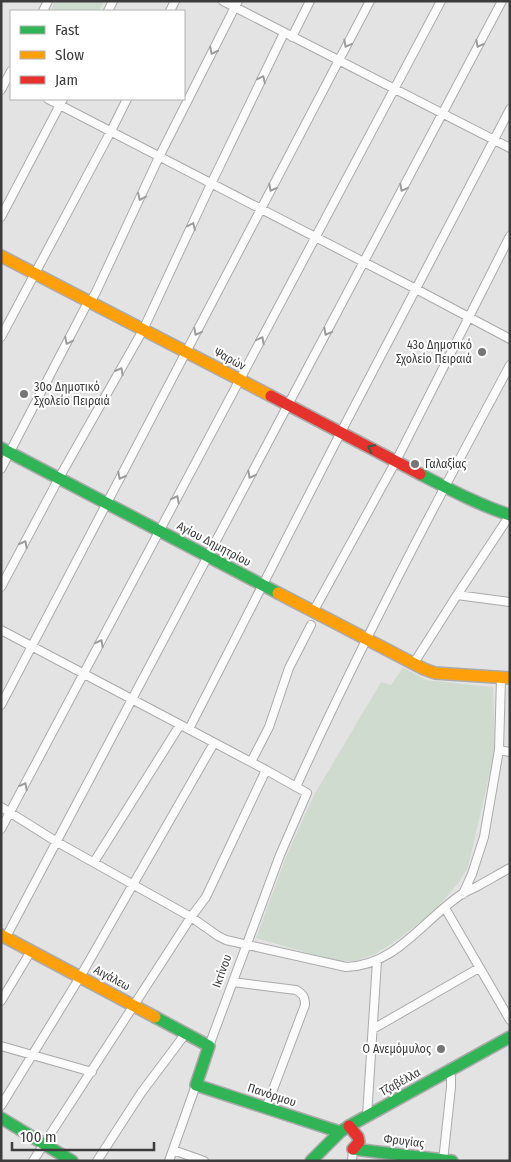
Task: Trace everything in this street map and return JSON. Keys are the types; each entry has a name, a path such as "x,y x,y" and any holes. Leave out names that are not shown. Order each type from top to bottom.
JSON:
{"street":[{"path":"222,1 236,4 288,35 510,148"},
{"path":"1,588 59,478 143,330 211,184 288,35 310,1"},
{"path":"1,706 370,1"},
{"path":"1,830 441,1"},
{"path":"4,936 57,842 502,1"},
{"path":"1,469 6,450 88,302 96,292 159,156 236,4"},
{"path":"1,90 8,76"},
{"path":"1,337 127,100"},
{"path":"1,217 62,102 111,132 416,289 510,340"},
{"path":"189,729 340,432 510,109"},
{"path":"314,612 396,461 510,236"},
{"name":"Ψαρών","path":"1,256 445,487 510,515"},
{"path":"1,630 296,787 367,639 510,365"},
{"name":"Αγίου Δημητρίου","path":"6,450 424,669 435,673 505,678"},
{"path":"414,663 510,515"},
{"path":"457,596 510,602"},
{"path":"251,762 269,728 289,668 311,625"},
{"path":"462,894 472,874 484,838 499,750 505,678"},
{"path":"94,862 180,725"},
{"path":"1,1106 80,977 214,743"},
{"path":"499,750 510,752"},
{"path":"34,1161 191,917 206,897 266,770"},
{"name":"Ικτίνου","path":"169,1161 209,1046 280,855 307,793 296,787"},
{"path":"1,808 57,842 191,917 226,940 311,960 346,966 359,966 390,953 418,932 462,894 510,868"},
{"path":"445,908 510,1020"},
{"name":"Αιγάλεω","path":"4,936 209,1046"},
{"path":"1,1001 31,951"},
{"path":"367,1116 377,960"},
{"path":"372,1028 479,968"},
{"path":"233,982 296,990 305,998 305,1005 266,1108"},
{"path":"97,1161 140,1093 186,1033"},
{"name":"Τζαβέλλα","path":"311,1161 344,1129 510,1037"},
{"path":"1,1046 92,1072"},
{"path":"446,1160 451,1087 451,1077 448,1071"},
{"name":"Πανόρμου","path":"196,1085 266,1108 344,1129"},
{"path":"1,1118 72,1161"},
{"path":"344,1129 358,1137 359,1142 352,1155"},
{"path":"173,1150 204,1161"},
{"name":"Φρυγίας","path":"352,1155 446,1160"}],"shaded area":[{"path":"55,1 104,1 100,10 50,10"},
{"path":"403,667 426,680 493,687 495,751 468,867 459,882 435,910 399,939 375,954 357,961 336,961 256,938 286,857 314,795 381,682 391,685"}],"traffic: fast":[{"path":"1,448 278,593"},
{"path":"420,474 476,502 510,515"},
{"path":"155,1017 209,1046 196,1085 340,1132"},
{"path":"311,1161 340,1132 349,1126 510,1037"},
{"path":"1,1118 72,1161"},
{"path":"353,1149 452,1161"}],"traffic: slow":[{"path":"1,256 271,396"},
{"path":"278,593 424,669 435,673 510,678"},
{"path":"1,935 155,1017"}],"traffic: jam":[{"path":"271,396 420,474"},
{"path":"349,1126 358,1137 359,1142 353,1149"}],"place":[{"name":"43ο Δημοτικό Σχολείο Πειραιά","path":"482,352"},
{"name":"30ο Δημοτικό Σχολείο Πειραιά","path":"24,394"},
{"name":"Γαλαξίας","path":"415,464"},
{"name":"Ο Ανεμόμυλος","path":"441,1049"}]}
